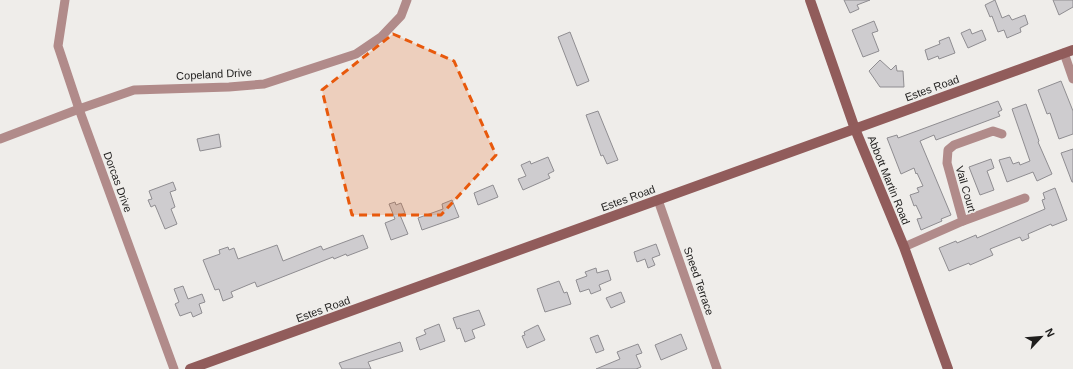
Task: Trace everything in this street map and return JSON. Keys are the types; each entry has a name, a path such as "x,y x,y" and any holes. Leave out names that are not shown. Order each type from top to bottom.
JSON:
{"main road":[{"name":"Abbott Martin Road","path":"810,0 855,129 904,247 948,369"},
{"name":"Estes Road","path":"190,369 1068,52"}],"street":[{"name":"Dorcas Drive","path":"65,0 58,46 78,109 174,369"},
{"name":"Copeland Drive","path":"0,139 78,109 134,90 229,87 264,84 356,54 381,37 401,16 407,0"},
{"path":"1068,52 1073,78"},
{"name":"Vail Court","path":"963,221 947,163 948,150 954,145 993,131 1002,134"},
{"path":"904,247 963,221 1025,198"},
{"name":"Sneed Terrace","path":"658,200 717,369"}],"highlighted area":[{"path":"393,34 454,61 496,155 441,215 352,215 322,90"}],"building":[{"path":"844,0 870,0 857,5 859,9 850,13"},
{"path":"995,0 1002,18 1009,15 1012,20 1025,15 1028,24 1020,28 1021,32 1007,38 1004,30 998,32 992,16 990,17 985,5"},
{"path":"1053,0 1073,0 1073,7 1059,15"},
{"path":"874,21 878,31 872,33 879,51 863,57 852,30"},
{"path":"970,29 972,34 982,30 986,40 968,48 961,33"},
{"path":"570,32 589,81 577,86 558,37"},
{"path":"949,37 955,53 939,59 938,56 928,60 925,50 940,44 939,41"},
{"path":"880,60 891,70 896,65 897,71 903,71 904,87 880,87 869,71"},
{"path":"1061,81 1073,111 1073,134 1059,139 1050,113 1047,114 1038,90"},
{"path":"998,101 1002,110 998,112 1000,116 936,140 934,135 920,141 951,215 941,219 942,221 921,230 917,219 922,218 916,205 914,206 910,195 919,192 917,188 923,186 914,168 901,174 887,138 897,135 898,138"},
{"path":"1026,104 1039,141 1038,142 1052,174 1037,181 1033,172 1007,182 999,160 1010,157 1013,164 1019,162 1020,165 1030,161 1012,109"},
{"path":"598,111 618,160 607,164 603,155 601,156 586,115"},
{"path":"219,134 221,147 200,151 197,139"},
{"path":"1073,149 1073,182 1072,182 1061,153"},
{"path":"548,157 554,171 548,174 550,178 523,190 518,179 526,176 521,165 530,161 531,164"},
{"path":"991,159 994,168 987,171 994,190 980,195 969,167"},
{"path":"173,182 176,190 170,192 175,207 171,209 177,224 165,229 155,205 151,207 148,200 152,199 149,191"},
{"path":"493,185 498,197 478,205 474,193"},
{"path":"1055,188 1067,220 1052,226 1051,224 1028,234 1029,238 1022,241 1020,237 990,249 993,255 970,265 969,263 949,271 939,248 956,241 957,243 976,235 977,238 1045,209 1042,200 1045,199 1043,193"},
{"path":"452,200 459,217 422,230 418,218 443,209 442,204"},
{"path":"395,202 396,205 401,203 405,213 400,215 408,234 391,240 385,223 395,219 389,204"},
{"path":"363,235 368,248 347,256 346,254 334,259 333,257 257,287 255,282 231,292 233,297 223,301 219,289 215,290 203,260 220,254 219,250 228,247 229,250 234,248 238,259 277,245 283,261 321,246 323,250"},
{"path":"656,244 660,255 652,258 655,265 648,268 645,259 637,262 634,252"},
{"path":"596,268 597,273 608,270 611,280 599,285 601,290 591,294 589,289 580,292 576,280 587,276 585,272"},
{"path":"559,281 564,293 567,292 571,304 545,312 537,289"},
{"path":"183,286 188,299 202,294 205,302 199,304 202,313 193,317 191,312 180,316 175,304 179,302 174,289"},
{"path":"621,292 625,302 611,308 606,298"},
{"path":"479,310 485,325 472,330 475,338 465,342 460,328 457,329 453,318"},
{"path":"439,324 445,341 420,350 416,338 426,334 424,330"},
{"path":"538,325 545,340 527,348 522,336 525,335 524,332"},
{"path":"681,334 687,349 661,360 655,345"},
{"path":"598,335 604,350 596,353 590,338"},
{"path":"400,342 403,351 368,362 371,369 342,369 339,363"},
{"path":"638,344 642,353 636,355 641,367 636,369 596,369 620,359 617,352"}]}
